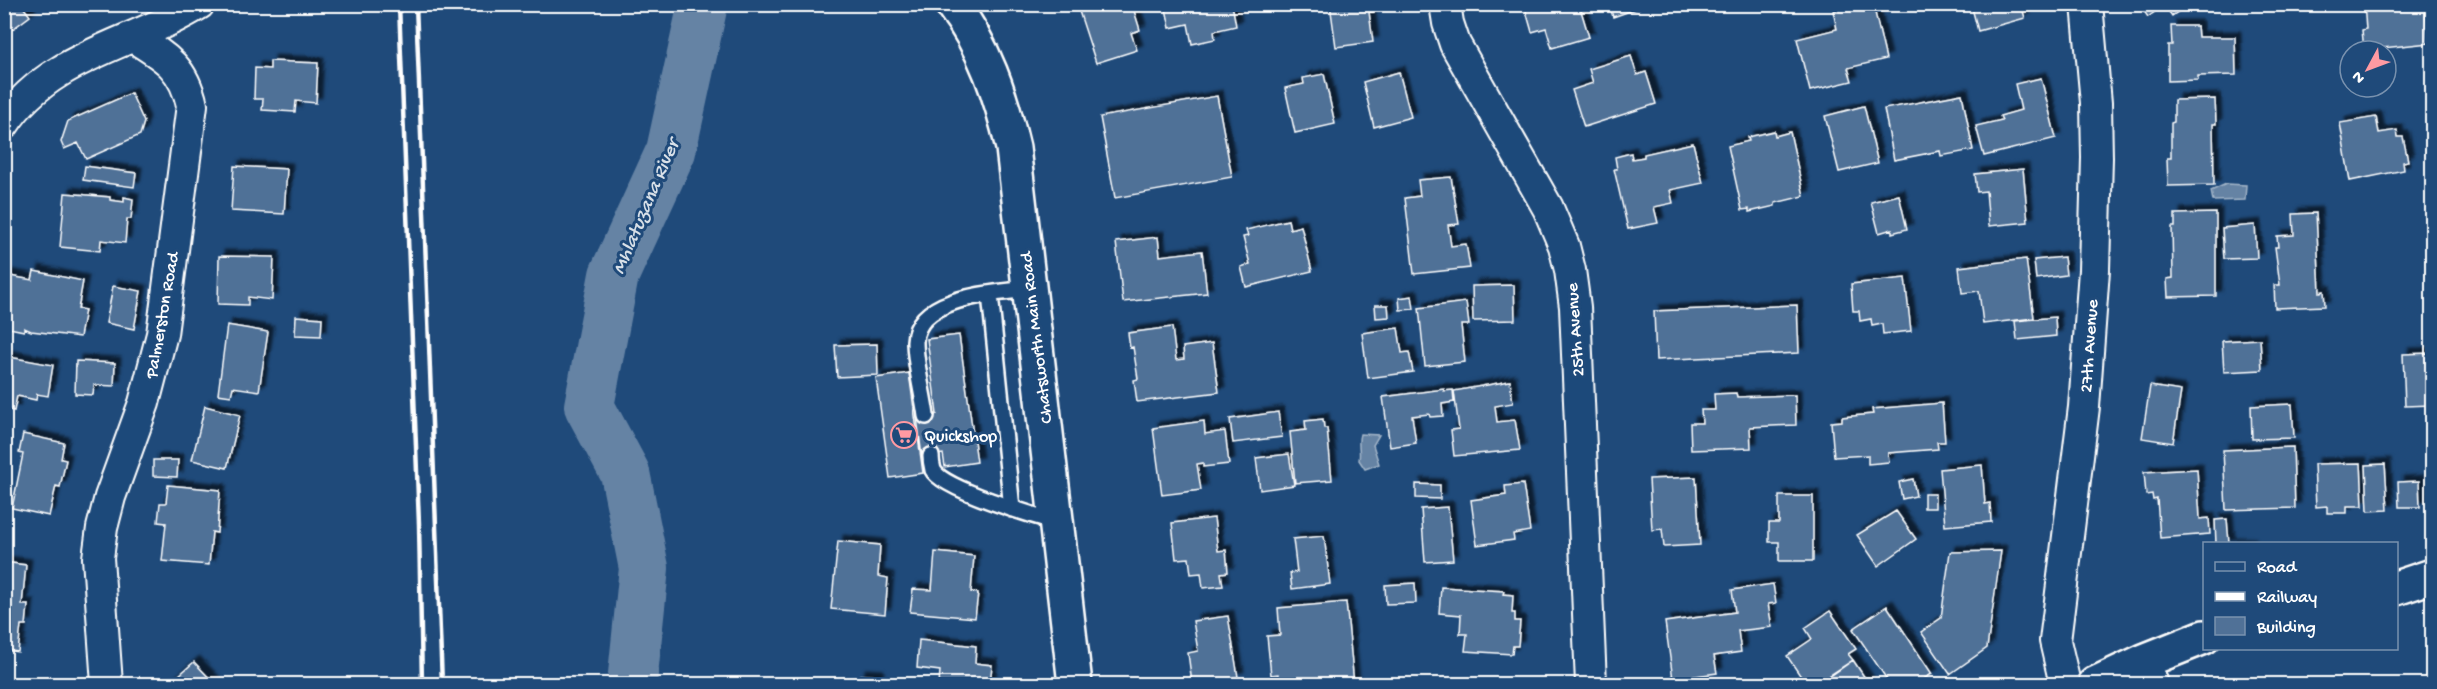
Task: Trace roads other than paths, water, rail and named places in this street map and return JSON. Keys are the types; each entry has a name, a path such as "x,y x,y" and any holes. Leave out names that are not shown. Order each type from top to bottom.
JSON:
{"street":[{"path":"4,124 22,101 53,74 199,4"},
{"name":"Chatsworth Main Road","path":"952,4 967,24 988,65 1002,102 1013,148 1075,684"},
{"name":"25th Avenue","path":"1445,4 1455,44 1548,208 1564,246 1570,270 1575,307 1591,684"},
{"name":"27th Avenue","path":"2065,684 2055,641 2084,407 2094,270 2097,136 2092,45 2087,4"},
{"name":"Palmerston Road","path":"107,684 98,558 110,497 144,402 162,334 192,105 187,86 179,71 169,60 133,37"},
{"path":"2398,588 2433,576"},
{"path":"2095,684 2149,673 2203,638"}],"lane":[{"path":"926,416 915,342 918,329 925,318 954,301 1029,289"},
{"path":"990,294 1012,509"},
{"path":"931,456 933,471 942,479 1012,509 1057,522"}],"water":[{"path":"2226,184 2246,185 2245,200 2213,201 2211,191"},
{"path":"1360,434 1379,435 1373,445 1379,464 1365,469 1359,460"}],"waterway":[{"name":"Mhlatuzana River","path":"632,684 644,568 625,473 589,406 614,275 671,151 703,4"}],"railway":[{"path":"399,4 419,524 422,684"},
{"path":"416,4 442,684"}],"place":[{"name":"Quickshop","path":"904,435"}]}
